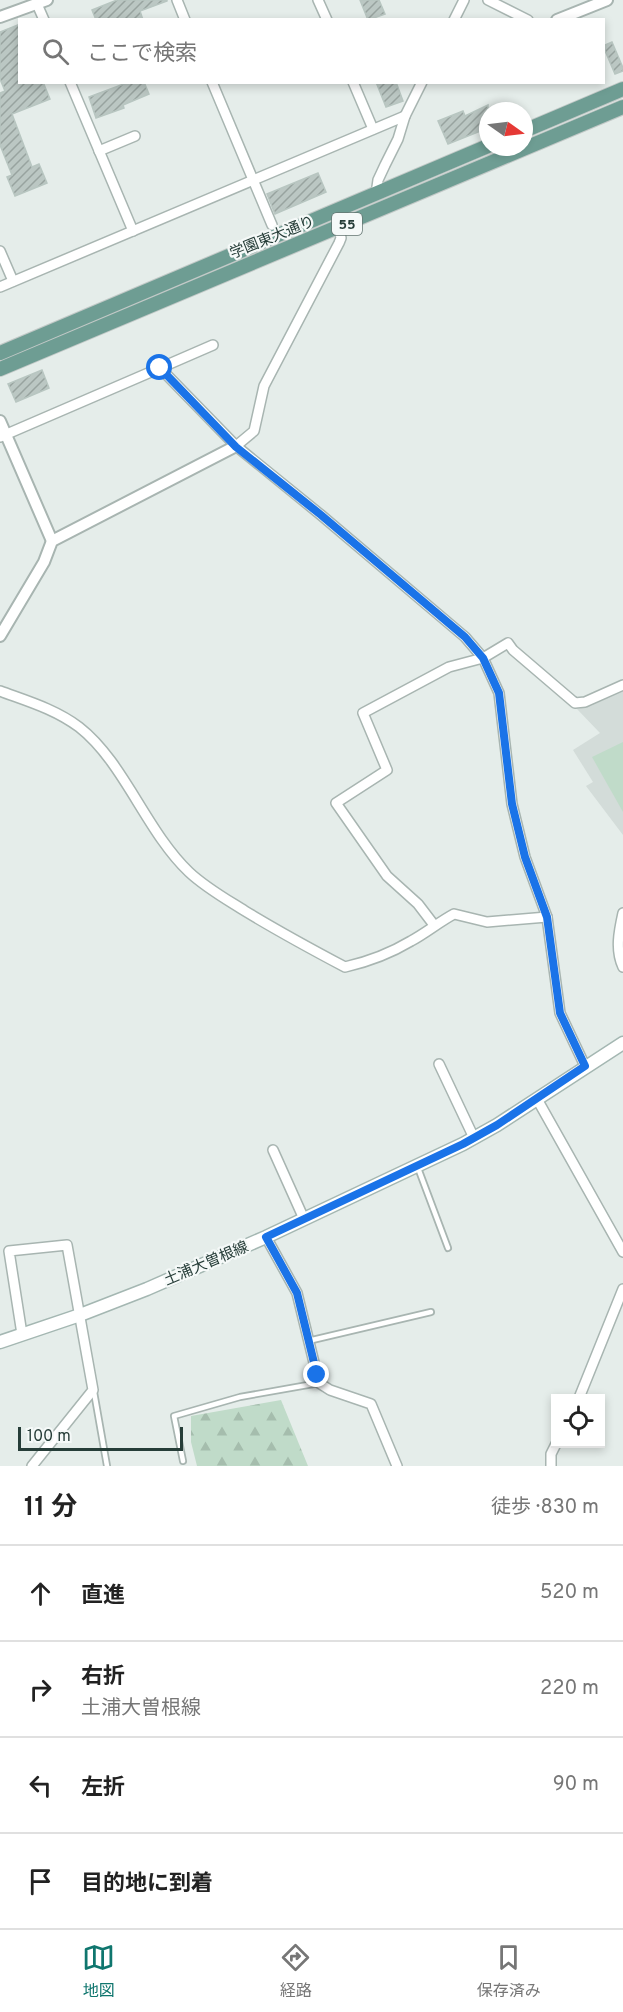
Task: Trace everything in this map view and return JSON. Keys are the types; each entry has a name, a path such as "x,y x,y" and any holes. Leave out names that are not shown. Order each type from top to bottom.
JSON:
{"main road":[{"path":"533,127 623,89"},
{"name":"学園東大通り","path":"0,369 623,107"},
{"name":"学園東大通り","path":"0,353 479,150"},
{"name":"土浦大曽根線","path":"0,1342 147,1289 266,1237 417,1166 474,1138 623,1043"}],"street":[{"path":"177,0 184,18"},
{"path":"318,0 326,18"},
{"path":"455,18 464,0"},
{"path":"488,0 524,18"},
{"path":"562,18 607,0"},
{"path":"0,17 42,2 44,18"},
{"path":"71,84 133,231"},
{"path":"213,84 272,225"},
{"path":"354,84 373,129"},
{"path":"376,194 378,180 421,84"},
{"path":"0,287 405,116"},
{"path":"99,151 135,136"},
{"path":"0,636 44,562 52,541 236,447 254,431 264,386 339,243 341,238 339,228"},
{"path":"0,250 13,281"},
{"path":"3,435 213,345"},
{"path":"160,368 236,447 321,515 465,637 483,658 499,693 512,804 525,857 547,917 560,1013 585,1066"},
{"path":"0,422 3,435 52,541"},
{"path":"434,925 418,904 387,876 336,803 387,770 363,713 449,667 483,658 508,643 513,650 575,703 585,702 623,685"},
{"path":"0,691 56,712 82,730 106,756 169,850 188,871 219,895 345,967 362,963 410,942 454,914 487,922 547,917"},
{"path":"623,913 618,942 619,958 623,967"},
{"path":"439,1064 474,1138"},
{"path":"537,1099 623,1252"},
{"path":"273,1150 304,1219"},
{"path":"266,1237 297,1293 319,1383 330,1390 371,1404 397,1466"},
{"path":"22,1334 4,1251 67,1245 93,1390 32,1466"},
{"path":"581,1394 623,1289"},
{"path":"551,1466 554,1448"}],"lane":[{"path":"417,1166 448,1248"},
{"path":"308,1341 431,1312"},
{"path":"183,1461 174,1416 240,1397 319,1383"},
{"path":"93,1390 107,1466"}],"shaded area":[{"path":"623,690 623,835 586,786 593,782 573,750 600,733 577,709 591,706"}],"green space":[{"path":"623,742 623,812 592,757"},
{"path":"281,1400 308,1466 197,1466 191,1442 191,1416"}],"building":[{"path":"117,0 167,0 140,11 142,18 95,18 92,10"},
{"path":"360,0 379,0 385,14 367,18"},
{"path":"18,25 18,84 44,84 50,99 12,114 32,167 39,164 47,183 15,196 7,177 12,175 0,145 0,93 5,91 0,79 0,32"},
{"path":"612,42 623,71 615,74 605,51 605,45"},
{"path":"124,84 145,84 149,94 123,105 124,108 96,118 89,97"},
{"path":"377,84 397,84 403,101 386,107"},
{"path":"479,109 479,132 448,144 438,121 463,111 465,116"},
{"path":"318,173 326,192 275,214 267,194"},
{"path":"42,370 49,388 16,402 8,384"}],"route":[{"path":"160,368 236,447 321,515 465,637 483,658 499,693 512,804 525,857 547,917 560,1013 585,1066 497,1125 463,1144 266,1237 297,1293 317,1375"}]}
